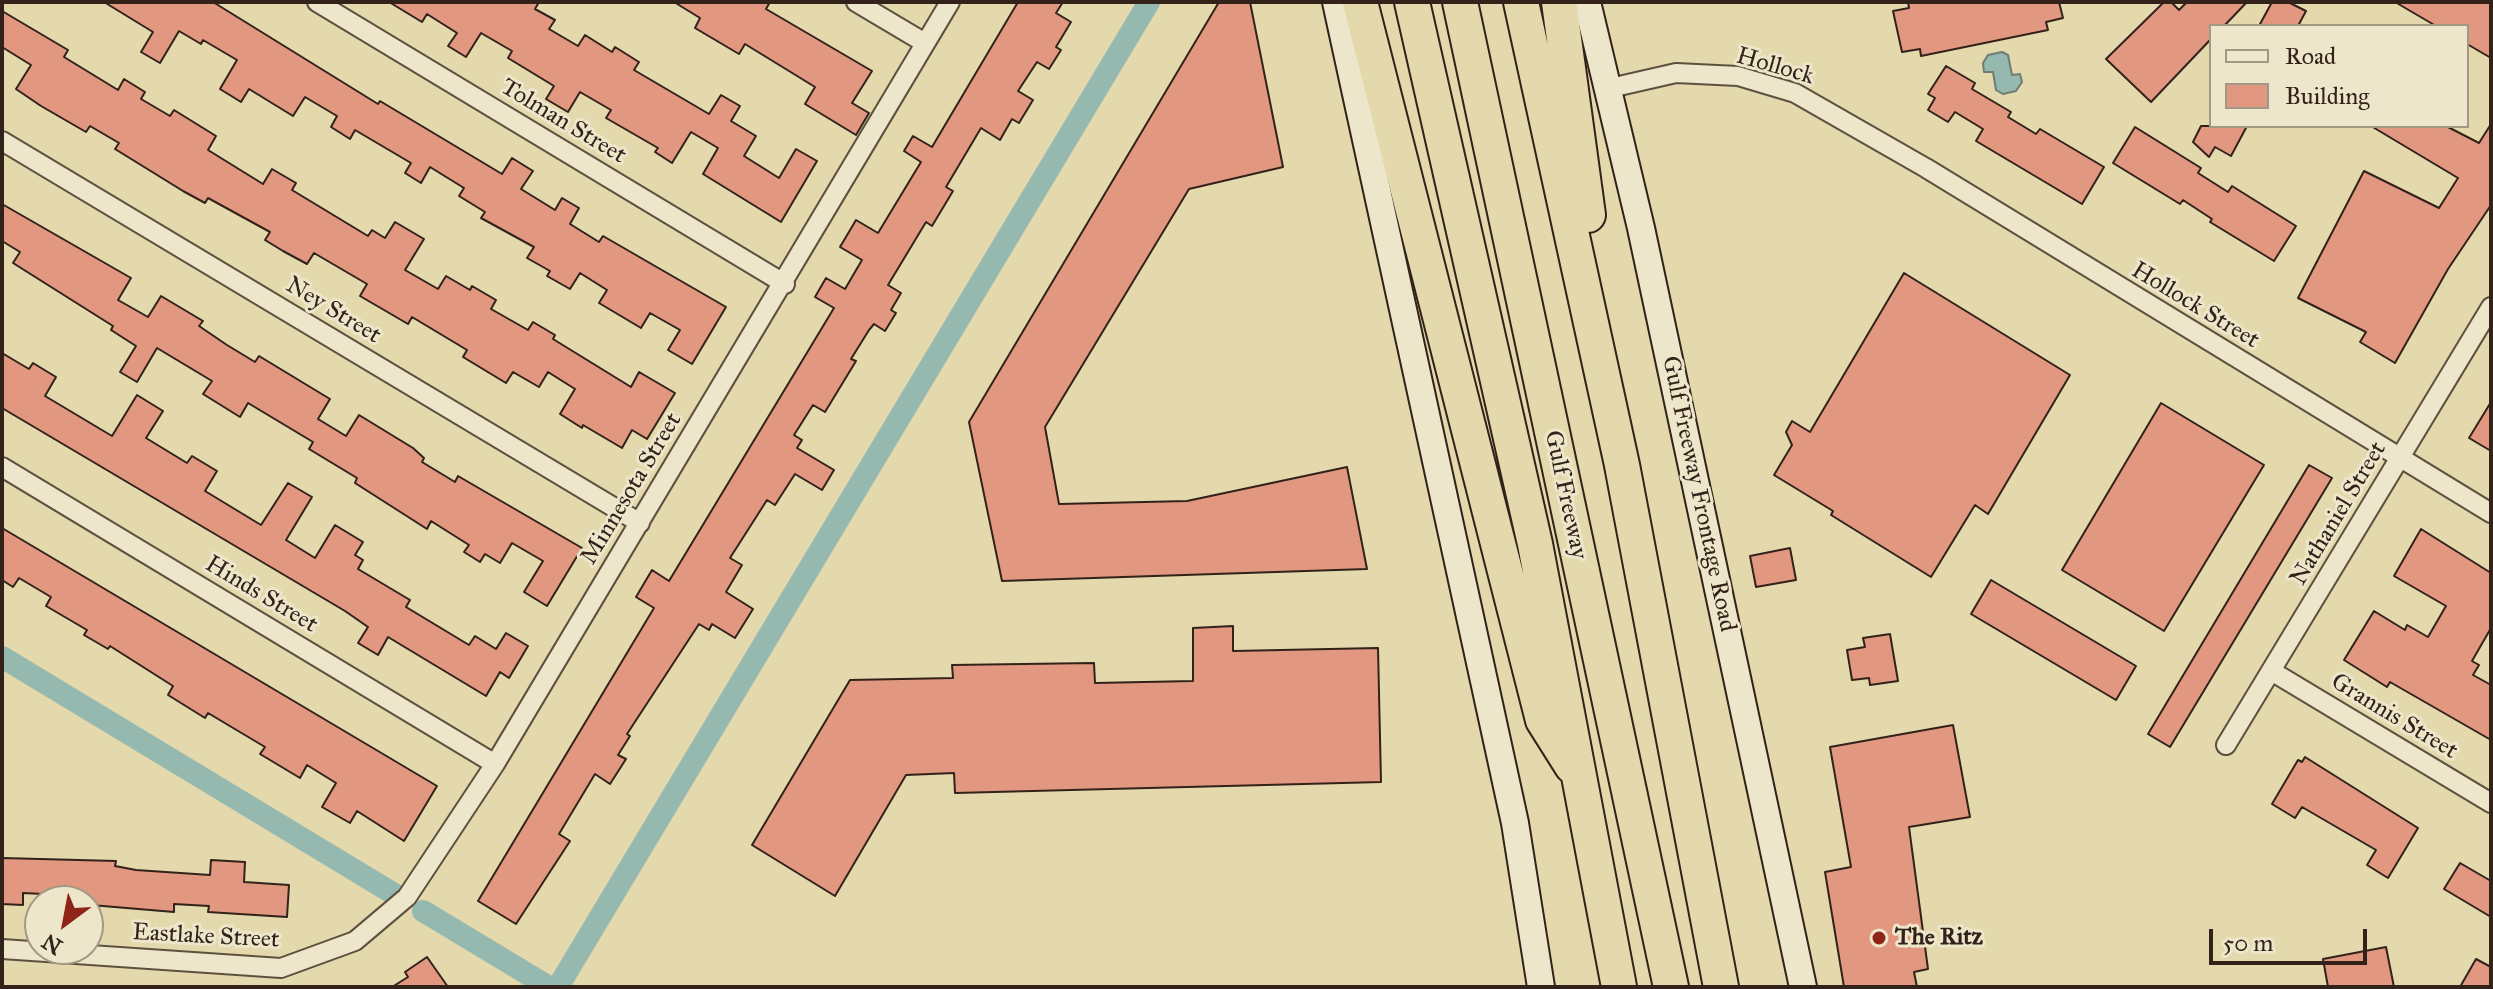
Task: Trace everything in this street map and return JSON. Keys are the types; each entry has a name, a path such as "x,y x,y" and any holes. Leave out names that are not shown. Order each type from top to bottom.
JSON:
{"highway":[{"path":"1360,2 1543,720 1583,783"},
{"name":"Gulf Freeway","path":"1412,2 1535,544 1583,783 1619,987"},
{"name":"Gulf Freeway","path":"1460,2 1671,987"},
{"path":"1521,2 1622,465 1721,987"},
{"path":"1559,2 1622,465"}],"main road":[{"path":"1336,2 1515,823 1541,987"},
{"name":"Gulf Freeway Frontage Road","path":"1587,2 1641,228 1803,987"}],"street":[{"name":"Tolman Street","path":"317,2 785,284"},
{"path":"856,2 925,43"},
{"name":"Minnesota Street","path":"311,957 355,941 407,897 495,764 785,284 950,2"},
{"name":"Hollock","path":"1606,89 1676,73 1738,76 1795,93 1874,138"},
{"name":"Hollock Street","path":"1874,138 2491,513"},
{"name":"Ney Street","path":"2,141 640,523"},
{"name":"Nathaniel Street","path":"2226,745 2273,672 2491,307"},
{"name":"Hinds Street","path":"2,467 495,764"},
{"name":"Grannis Street","path":"2273,672 2491,803"},
{"name":"Eastlake Street","path":"2,949 281,968 311,957"}],"water":[{"path":"2002,52 2008,55 2012,75 2020,74 2022,82 2016,91 2003,94 1996,90 1993,72 1984,72 1983,63 1988,55"}],"building":[{"path":"104,2 213,2 378,104 380,101 502,174 512,158 533,171 521,189 555,210 562,198 579,208 570,224 599,242 603,236 726,307 692,364 668,350 680,330 650,313 641,328 599,303 607,290 580,273 570,289 547,276 550,271 527,258 534,247 481,218 485,212 459,196 464,188 430,167 421,183 405,173 411,163 355,130 350,139 331,127 337,116 305,97 293,116 249,89 241,102 220,89 237,60 203,40 201,44 179,31 160,63 141,52 153,32"},
{"path":"389,2 539,2 535,9 555,20 549,29 578,46 585,35 612,52 615,47 639,62 634,70 709,114 721,95 740,106 731,121 756,136 744,156 779,178 796,149 817,161 781,222 703,174 718,148 691,132 672,163 655,152 658,148 606,118 611,110 580,92 568,112 546,99 554,86 508,58 512,51 481,33 466,57 448,46 457,33 427,14 422,22"},
{"path":"674,2 770,2 766,9 872,71 852,103 869,113 856,135 805,104 815,87 745,44 739,54 695,28 700,18"},
{"path":"1018,2 1063,2 1056,13 1071,22 1056,47 1061,50 1049,69 1037,62 1018,91 1033,100 1019,123 1012,119 1000,140 981,128 946,187 953,191 932,226 926,222 888,285 901,293 891,310 896,313 885,331 874,324 851,359 856,361 825,412 813,405 794,435 802,440 797,448 834,470 822,490 795,474 775,505 767,500 730,558 742,565 726,592 753,609 735,638 712,624 709,630 699,624 627,734 630,736 618,755 626,759 610,784 595,774 559,834 570,841 516,924 478,901 654,608 636,597 652,570 669,581 834,308 815,297 826,278 845,289 862,260 840,247 856,220 878,233 921,162 904,151 913,136 932,147"},
{"path":"1219,2 1250,2 1283,167 1189,189 1045,427 1059,504 1187,501 1347,467 1367,569 1002,581 969,422"},
{"path":"1908,2 2059,2 2063,18 2046,22 2048,30 1921,56 1920,49 1902,52 1893,11 1909,8"},
{"path":"2164,2 2171,2 2179,10 2187,2 2247,2 2226,24 2209,24 2209,41 2151,102 2106,59"},
{"path":"2272,2 2288,2 2306,11 2299,24 2260,24"},
{"path":"2395,2 2491,2 2491,58 2469,45 2469,24 2433,24"},
{"path":"2,11 68,50 64,57 118,90 124,79 145,92 141,99 170,116 174,110 216,136 208,150 263,184 272,169 296,183 292,190 368,236 372,230 385,238 395,222 424,239 405,270 438,289 446,276 470,290 472,286 496,300 491,309 528,330 533,322 555,335 553,339 631,387 639,372 675,393 647,439 632,430 622,448 583,425 582,428 560,414 575,389 548,372 539,387 513,372 506,383 463,357 467,350 412,317 408,324 360,296 367,284 314,253 307,264 283,251 265,240 270,232 208,198 205,203 183,191 115,149 119,143 90,126 86,132 41,106 16,89 31,65 2,47"},
{"path":"1946,66 1975,83 1972,89 2011,112 2008,117 2036,134 2040,129 2104,167 2082,204 1976,141 1983,129 1955,112 1948,122 1928,110 1935,98 1928,94"},
{"path":"2491,124 2491,205 2448,269 2395,363 2360,342 2366,332 2298,298 2364,171 2439,208 2458,178 2374,128 2450,128 2479,143"},
{"path":"2201,126 2246,128 2231,156 2215,147 2209,157 2193,142"},
{"path":"2135,127 2201,168 2198,173 2228,192 2232,186 2296,226 2274,261 2210,222 2212,219 2183,200 2180,204 2113,163"},
{"path":"2,204 131,278 118,300 148,317 161,296 203,321 199,326 227,345 255,362 259,356 330,399 318,419 346,436 359,415 413,448 424,458 422,462 455,482 458,476 582,548 547,606 524,592 543,561 512,543 500,563 485,554 480,562 464,552 469,545 431,521 427,529 355,483 357,478 309,449 313,442 248,403 240,417 203,394 212,381 157,348 137,382 120,372 136,346 111,330 113,326 13,263 20,252 2,241"},
{"path":"1904,273 2070,375 1988,514 1975,505 1931,577 1831,515 1833,511 1774,475 1792,445 1786,432 1792,421 1810,432"},
{"path":"2,353 29,369 33,363 56,377 45,396 112,436 137,395 163,411 146,438 187,463 192,456 217,471 205,491 261,525 288,483 312,497 286,540 315,558 335,525 363,542 355,555 363,560 358,569 410,600 406,607 469,645 475,636 496,649 506,633 528,646 509,678 500,672 486,696 388,637 378,655 358,643 368,627 345,611 2,408"},
{"path":"2491,402 2491,451 2469,438"},
{"path":"2161,403 2264,465 2164,631 2062,570"},
{"path":"2309,465 2332,478 2170,747 2148,734"},
{"path":"2,528 437,786 404,841 357,811 350,823 322,807 336,783 307,765 300,778 260,754 265,747 208,713 205,718 168,695 173,686 110,646 108,649 84,635 87,630 46,606 51,597 19,578 13,587 2,580"},
{"path":"2421,529 2491,573 2491,628 2472,661 2479,665 2473,675 2491,685 2491,740 2390,682 2387,687 2344,660 2374,611 2405,630 2407,625 2428,637 2446,606 2394,576"},
{"path":"1790,548 1796,580 1756,587 1750,556"},
{"path":"1991,580 2136,666 2116,700 1971,614"},
{"path":"1233,626 1233,651 1378,648 1381,782 955,793 954,773 906,775 835,896 752,845 850,680 953,678 952,665 1094,663 1095,683 1193,681 1193,628"},
{"path":"1890,634 1898,681 1870,685 1869,678 1852,680 1847,650 1865,647 1863,638"},
{"path":"1953,725 1970,817 1909,827 1928,969 1914,972 1917,987 1844,987 1825,872 1851,867 1830,747"},
{"path":"2305,757 2418,828 2388,878 2367,865 2376,850 2302,807 2295,818 2272,804 2298,760 2302,762"},
{"path":"2,858 116,861 115,866 136,870 210,875 211,860 245,862 244,882 289,885 287,917 208,912 209,906 174,904 174,912 104,906 104,885 24,885 23,905 2,904"},
{"path":"2460,863 2491,881 2491,917 2444,889"},
{"path":"2386,947 2394,987 2328,987 2323,959"},
{"path":"427,957 448,987 392,987 408,977 405,972"},
{"path":"2476,959 2491,967 2491,987 2460,987"}],"waterway":[{"path":"558,987 1149,2"},
{"path":"2,657 394,894"},
{"path":"423,911 549,987"}],"place":[{"name":"The Ritz","path":"1879,938"}]}
